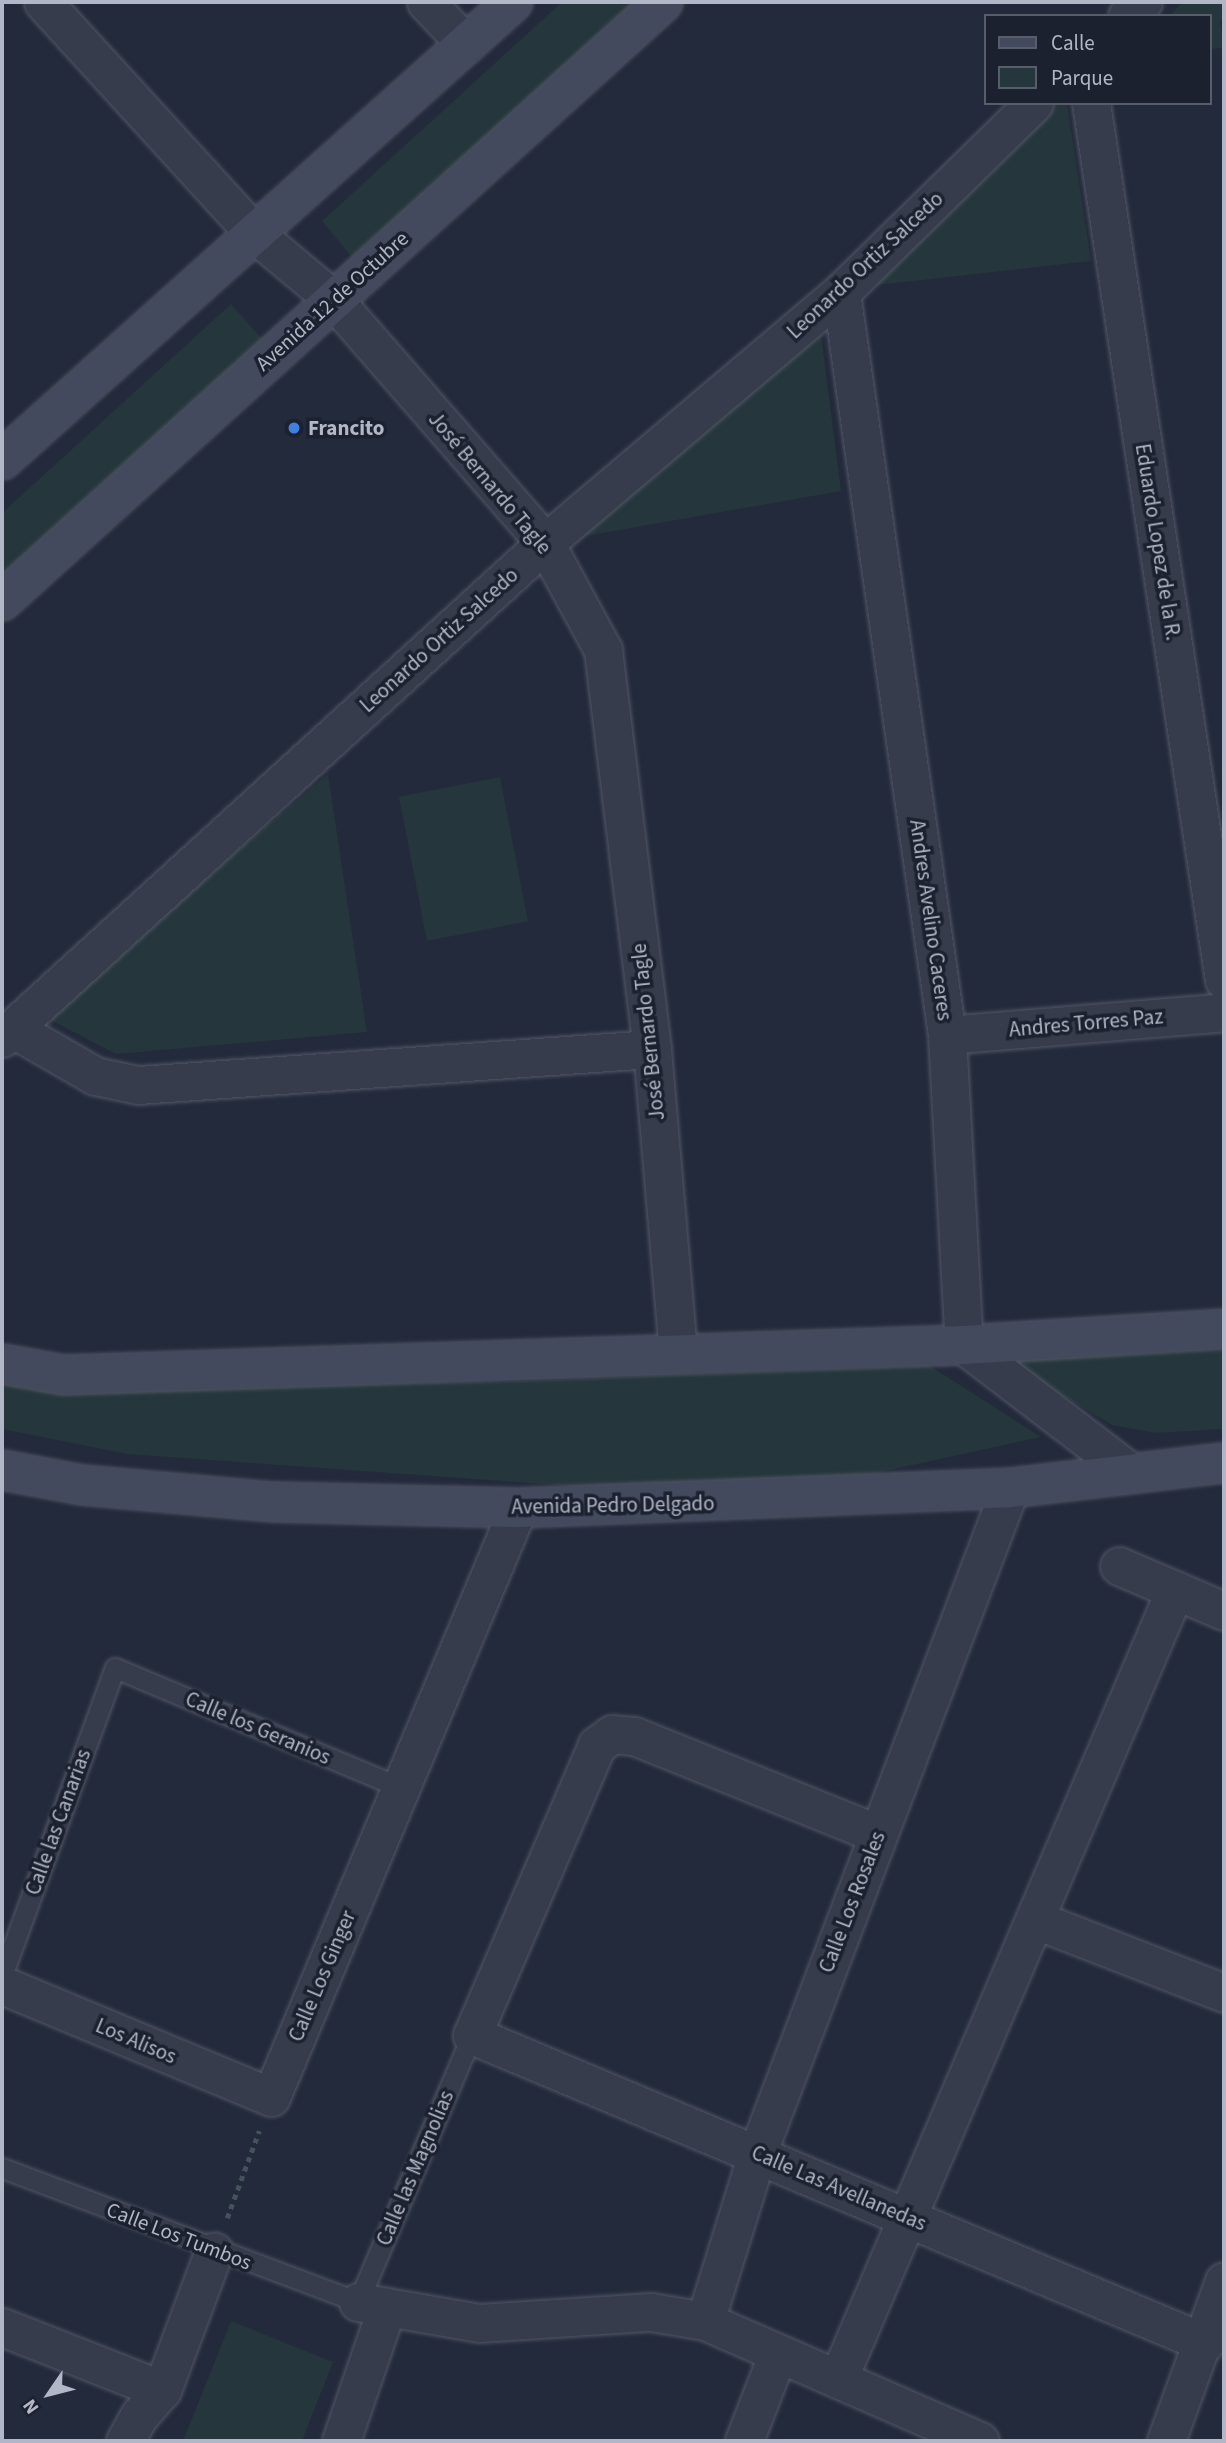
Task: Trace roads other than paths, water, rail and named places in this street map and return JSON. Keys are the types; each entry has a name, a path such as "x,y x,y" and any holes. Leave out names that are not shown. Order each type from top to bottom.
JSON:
{"street":[{"name":"José Bernardo Tagle","path":"43,2 254,233 334,300 545,543 603,650 652,1049 678,1353"},
{"path":"426,2 466,44"},
{"path":"8,440 254,233 513,2"},
{"name":"Avenida 12 de Octubre","path":"2,601 663,2"},
{"path":"1129,14 1143,2"},
{"name":"Leonardo Ortiz Salcedo","path":"7,1033 545,543 841,292 1032,105"},
{"name":"Eduardo Lopez de la R.","path":"1091,105 1224,980"},
{"name":"Andres Avelino Caceres","path":"841,292 947,1035 964,1345"},
{"name":"Andres Torres Paz","path":"947,1035 1224,1012"},
{"path":"7,1033 95,1076 138,1085 652,1049"},
{"path":"2,1364 64,1375 964,1345 1224,1329"},
{"path":"964,1345 1129,1471"},
{"name":"Avenida Pedro Delgado","path":"2,1470 82,1485 274,1502 518,1508 1010,1488 1129,1471 1224,1463"},
{"name":"Calle Los Rosales","path":"705,2321 757,2154 1010,1488"},
{"name":"Calle Los Ginger","path":"271,2097 518,1508"},
{"path":"1119,1566 1224,1611"},
{"path":"838,2379 1175,1590"},
{"path":"472,2035 597,1745 612,1734 634,1736 878,1834"},
{"path":"1036,1920 1224,1993"},
{"name":"Los Alisos","path":"2,1985 271,2097"},
{"name":"Calle Las Avellanedas","path":"472,2035 1205,2343"},
{"path":"125,2441 139,2416 162,2390 214,2251"},
{"path":"1166,2441 1205,2343 1224,2281"},
{"path":"341,2441 373,2305 480,2323 582,2320 650,2312 705,2321 980,2441"},
{"path":"2,2327 162,2390"},
{"path":"744,2441 778,2353"}],"lane":[{"name":"Calle los Geranios","path":"115,1668 401,1787"},
{"name":"Calle las Canarias","path":"2,1976 115,1668"},
{"name":"Calle las Magnolias","path":"373,2305 472,2035"},
{"name":"Calle Los Tumbos","path":"2,2168 214,2251 373,2305"}],"place":[{"name":"Francito","path":"294,428"}]}
